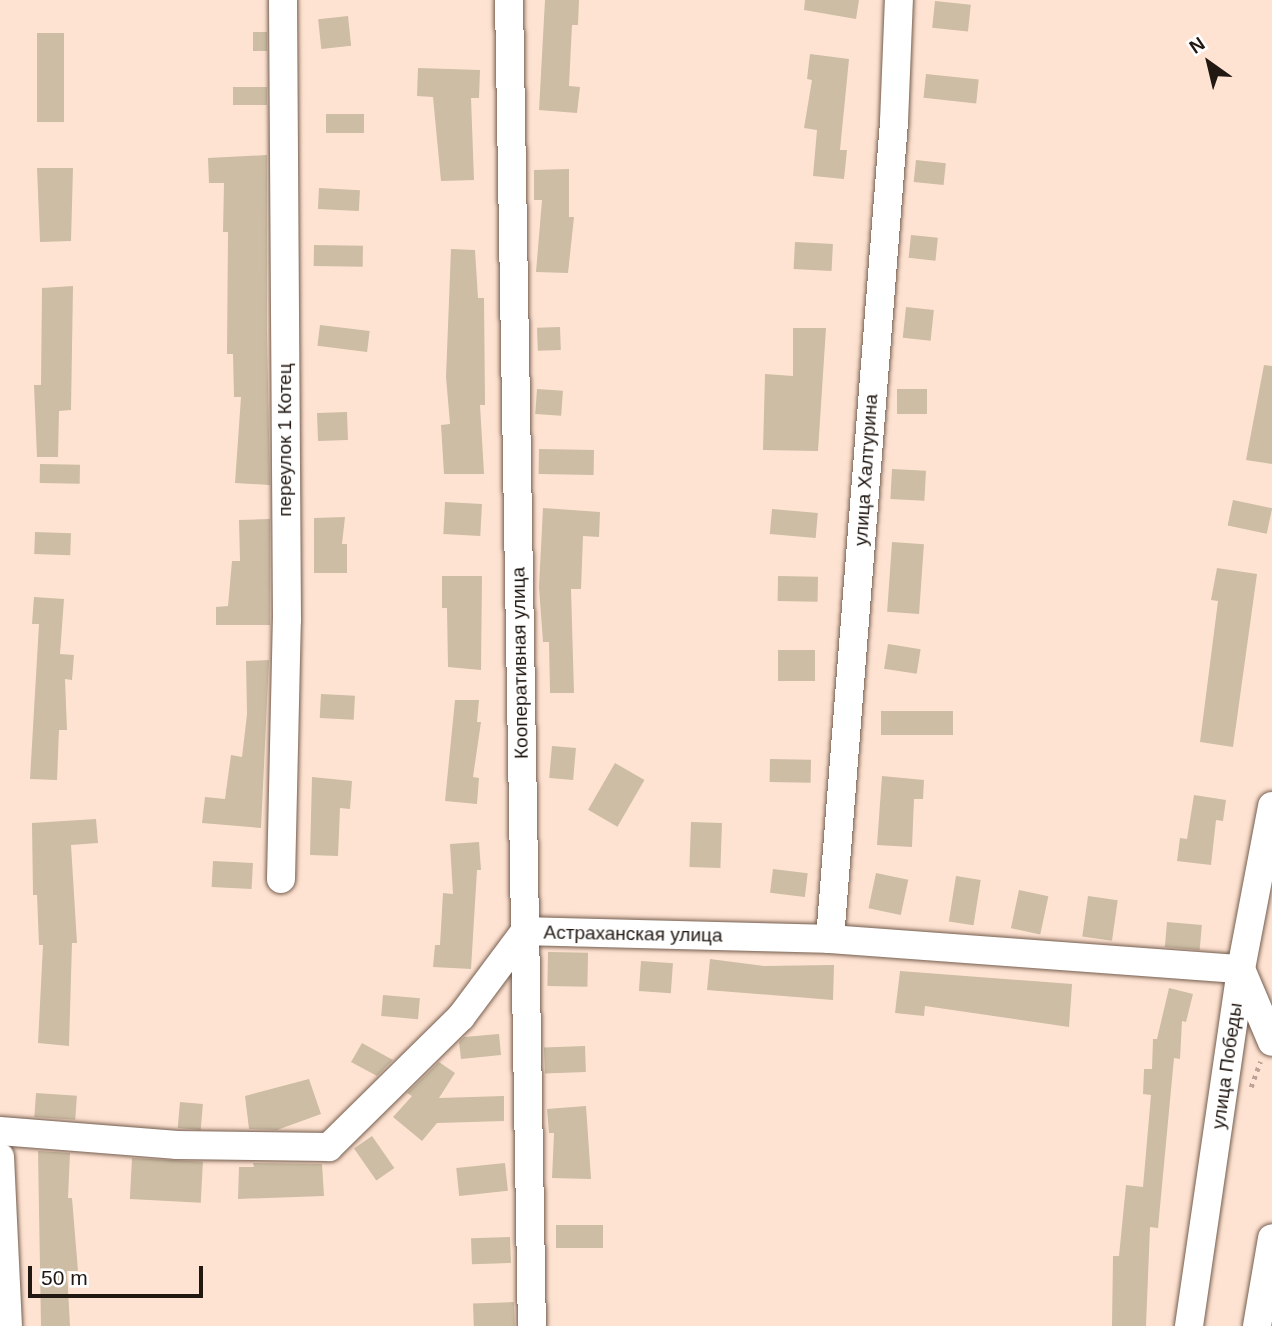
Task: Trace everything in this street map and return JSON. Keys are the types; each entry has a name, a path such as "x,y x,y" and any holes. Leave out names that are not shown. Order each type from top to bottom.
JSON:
{"street":[{"name":"переулок 1 Котец","path":"281,879 286,620 283,0"},
{"name":"Кооперативная улица","path":"509,0 532,1326"},
{"name":"улица Халтурина","path":"830,939 894,122 899,0"},
{"name":"улица Победы","path":"1189,1326 1241,969 1272,806"},
{"name":"Астраханская улица","path":"0,1131 177,1145 329,1147 461,1017 525,931 830,939 1241,969"},
{"path":"1241,969 1272,1042"},
{"path":"0,1157 8,1326"},
{"path":"1257,1326 1272,1238"}],"building":[{"path":"545,0 579,0 578,25 572,25 569,86 580,87 577,113 539,110"},
{"path":"805,0 859,0 856,19 804,10"},
{"path":"935,1 971,5 968,32 932,28"},
{"path":"348,16 351,46 321,49 318,19"},
{"path":"253,32 267,32 267,51 253,51"},
{"path":"37,33 64,33 64,122 37,122"},
{"path":"810,54 849,59 840,150 847,150 844,179 813,176 817,130 804,128 812,80 807,79"},
{"path":"418,68 480,70 479,98 471,98 474,180 441,181 433,97 417,96"},
{"path":"926,74 979,80 976,103 923,98"},
{"path":"233,87 267,87 267,105 233,105"},
{"path":"326,114 364,114 364,133 326,133"},
{"path":"267,155 270,485 235,483 241,397 234,397 233,354 227,354 228,232 223,232 224,183 209,183 208,158"},
{"path":"916,160 946,163 944,185 914,182"},
{"path":"37,168 73,168 71,241 40,242"},
{"path":"569,169 569,217 574,217 568,273 536,272 542,200 534,200 534,170"},
{"path":"319,188 360,190 359,211 318,209"},
{"path":"911,235 938,238 935,261 909,258"},
{"path":"795,242 833,244 832,271 794,269"},
{"path":"314,245 363,246 363,267 314,266"},
{"path":"451,249 475,250 478,298 484,298 485,405 480,405 484,474 444,474 441,425 450,424 446,377"},
{"path":"73,286 71,410 59,411 58,457 37,457 34,385 41,385 42,288"},
{"path":"906,307 934,310 931,341 903,338"},
{"path":"320,325 370,331 367,352 317,346"},
{"path":"560,327 561,350 538,351 537,328"},
{"path":"793,328 826,328 818,451 763,450 765,374 793,376"},
{"path":"1264,365 1272,366 1272,464 1246,460"},
{"path":"537,389 563,391 561,416 535,414"},
{"path":"897,389 927,389 927,414 897,414"},
{"path":"347,412 348,440 318,441 317,413"},
{"path":"539,449 594,450 594,475 539,474"},
{"path":"40,464 80,465 80,484 40,483"},
{"path":"892,469 926,471 924,501 890,499"},
{"path":"1233,500 1272,508 1267,534 1228,525"},
{"path":"445,502 482,504 480,536 443,534"},
{"path":"543,508 600,512 599,537 583,536 581,589 571,589 574,693 550,693 549,642 543,642 539,587"},
{"path":"772,509 818,513 816,538 770,534"},
{"path":"345,517 342,544 347,544 347,573 314,573 314,518"},
{"path":"270,519 270,625 216,625 216,607 228,606 232,561 240,561 239,520"},
{"path":"35,532 71,533 70,555 34,554"},
{"path":"892,542 924,544 919,614 887,612"},
{"path":"1217,568 1257,574 1233,747 1200,742 1218,601 1211,600"},
{"path":"442,576 482,576 481,670 448,667 447,608 442,608"},
{"path":"778,576 818,577 818,602 778,601"},
{"path":"34,597 64,599 60,654 74,655 72,680 65,679 67,730 59,730 57,780 30,779 39,624 32,624"},
{"path":"888,644 921,649 917,674 884,669"},
{"path":"778,650 815,650 815,681 778,681"},
{"path":"269,660 261,828 202,823 205,797 225,799 231,755 242,757 247,714 246,661"},
{"path":"321,694 355,696 354,720 320,718"},
{"path":"455,700 479,700 477,722 481,722 473,777 479,778 477,804 445,801"},
{"path":"881,711 953,711 953,735 881,735"},
{"path":"552,746 576,748 573,780 549,778"},
{"path":"770,759 811,760 811,783 770,782"},
{"path":"615,763 644,780 617,827 588,810"},
{"path":"882,776 924,780 923,799 914,799 912,847 877,845"},
{"path":"312,777 352,781 350,809 340,808 338,856 310,855"},
{"path":"1194,795 1226,800 1223,821 1216,820 1211,865 1177,861 1180,838 1187,839"},
{"path":"96,819 98,843 71,845 77,943 72,943 69,1046 38,1043 43,945 39,945 37,895 33,895 32,823"},
{"path":"691,822 722,823 720,868 689,867"},
{"path":"479,842 481,870 477,870 471,969 433,967 435,945 440,945 443,893 453,894 450,844"},
{"path":"213,861 253,863 252,889 212,887"},
{"path":"773,869 808,873 805,897 770,893"},
{"path":"876,873 908,880 901,915 869,908"},
{"path":"956,876 981,880 973,925 949,921"},
{"path":"1019,890 1048,896 1040,934 1011,928"},
{"path":"1088,896 1118,900 1112,941 1082,937"},
{"path":"1167,922 1202,925 1200,950 1165,947"},
{"path":"548,952 588,953 587,987 547,986"},
{"path":"710,959 764,966 834,965 833,1000 707,990"},
{"path":"641,961 673,963 671,993 639,991"},
{"path":"900,971 1072,984 1069,1027 925,1006 924,1016 895,1013"},
{"path":"1169,988 1193,994 1186,1022 1182,1021 1180,1059 1174,1058 1158,1228 1150,1227 1146,1326 1112,1326 1113,1256 1119,1256 1126,1185 1143,1187 1151,1095 1143,1094 1144,1069 1152,1069 1153,1039 1157,1039"},
{"path":"383,995 420,998 418,1019 381,1016"},
{"path":"499,1034 501,1055 461,1059 459,1042 464,1037"},
{"path":"362,1043 393,1060 377,1076 351,1062"},
{"path":"585,1046 586,1072 545,1073 544,1047"},
{"path":"439,1062 455,1073 439,1098 504,1096 504,1121 437,1123 422,1141 393,1117 412,1096 407,1093"},
{"path":"309,1079 321,1114 277,1130 249,1129 245,1096"},
{"path":"36,1093 77,1096 75,1120 34,1117"},
{"path":"180,1102 203,1104 201,1130 178,1128"},
{"path":"586,1106 591,1179 552,1178 554,1133 549,1133 547,1109"},
{"path":"372,1136 394,1168 376,1181 354,1149"},
{"path":"38,1151 70,1153 68,1198 72,1198 78,1271 67,1271 70,1326 41,1326"},
{"path":"132,1158 203,1162 201,1203 130,1199"},
{"path":"253,1163 322,1164 324,1196 238,1199 239,1167 254,1167"},
{"path":"505,1163 508,1191 459,1196 456,1168"},
{"path":"556,1225 603,1225 603,1248 556,1248"},
{"path":"510,1237 511,1263 472,1264 471,1238"},
{"path":"514,1302 515,1326 474,1326 473,1303"}]}
